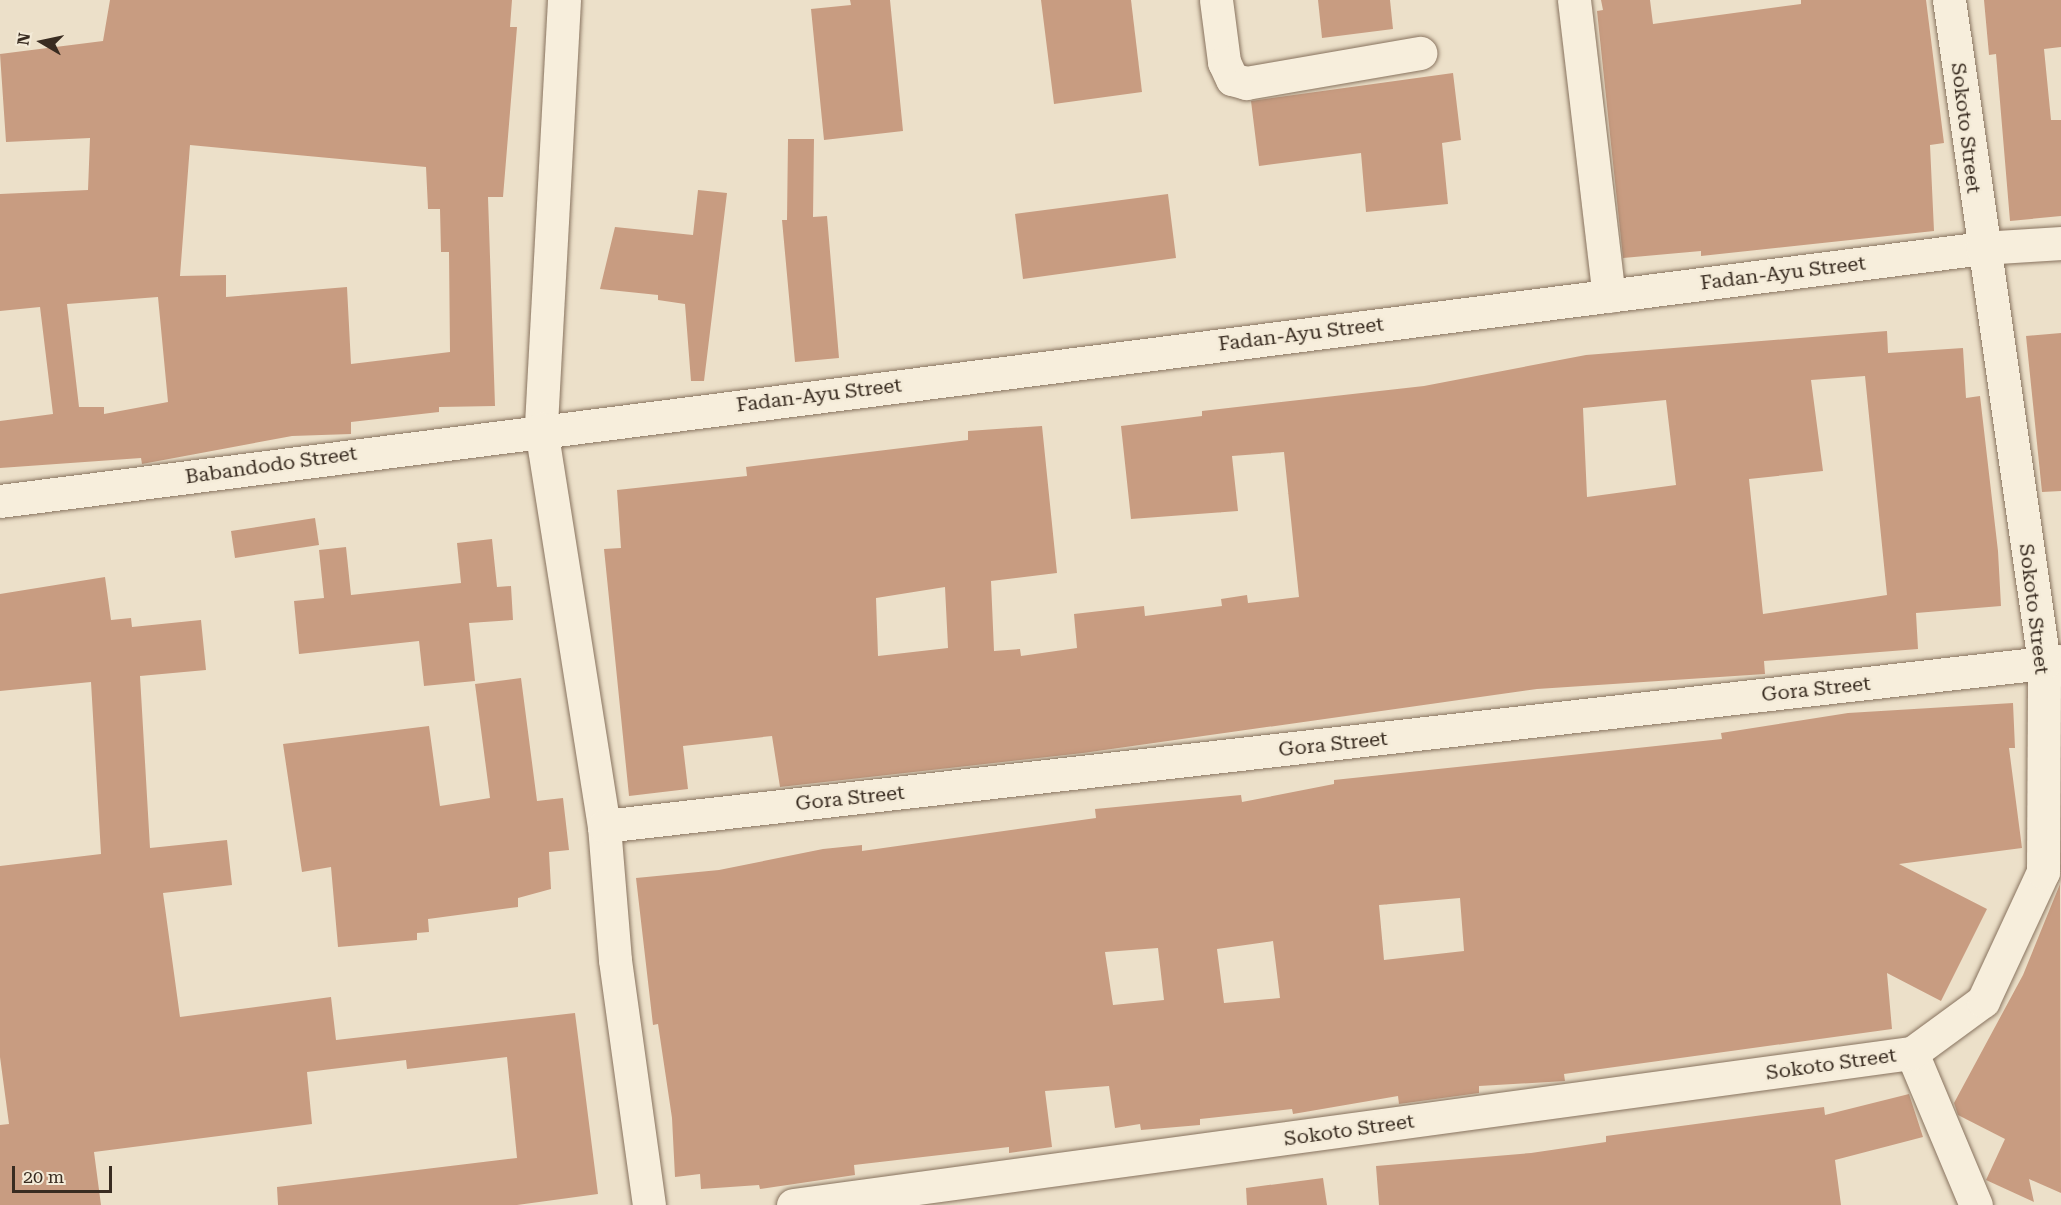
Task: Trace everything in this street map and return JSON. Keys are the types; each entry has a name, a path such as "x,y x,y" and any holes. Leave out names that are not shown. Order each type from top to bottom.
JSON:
{"street":[{"path":"564,0 541,429 604,826 615,960 649,1205"},
{"path":"1216,0 1224,62 1232,79 1246,83 1420,53"},
{"path":"1574,0 1609,296"},
{"name":"Sokoto Street","path":"793,1205 1912,1053 1983,1001 2043,872 2052,662 1982,248 1949,0"},
{"name":"Fadan-Ayu Street","path":"541,429 1982,248 2061,243"},
{"name":"Babandodo Street","path":"0,501 541,429"},
{"name":"Gora Street","path":"604,826 2052,662"},
{"path":"1912,1053 1976,1205"}],"building":[{"path":"110,0 512,0 510,27 517,27 503,197 488,197 495,406 439,407 439,412 351,422 351,434 292,436 142,464 141,458 0,468 0,421 53,414 40,307 0,311 0,194 88,190 90,138 6,142 0,54 103,41","holes":["190,145 426,167 428,209 440,209 441,252 449,252 450,352 351,364 347,287 226,297 226,275 180,276","158,297 168,402 104,414 104,407 79,407 67,304"]},
{"path":"850,0 890,0 903,131 824,140 811,9 851,5"},
{"path":"1041,0 1131,0 1142,92 1054,104"},
{"path":"1318,0 1390,0 1393,29 1322,38"},
{"path":"1601,0 1650,0 1653,24 1801,4 1801,0 1926,0 1944,143 1930,145 1934,231 1701,256 1701,251 1623,258 1597,11 1603,10"},
{"path":"1984,0 2061,0 2061,47 2044,49 2051,120 2061,120 2061,216 2010,221 1996,54 1989,55"},
{"path":"1453,73 1461,140 1442,143 1448,204 1366,212 1361,153 1259,166 1251,101"},
{"path":"788,139 814,139 813,217 827,216 839,358 795,362 782,220 787,220"},
{"path":"698,190 727,193 704,381 691,381 685,304 658,300 658,295 600,289 615,227 693,235"},
{"path":"1168,194 1176,258 1023,279 1015,214"},
{"path":"1887,331 1888,353 1963,348 1966,398 1980,396 1998,551 2001,606 1916,613 1918,649 1764,661 1765,674 1537,689 1083,753 780,787 772,736 683,746 688,789 629,796 604,549 621,548 617,490 747,476 746,467 968,440 968,431 1042,426 1057,573 991,581 994,651 1020,649 1021,656 1077,648 1074,614 1144,606 1145,616 1222,606 1221,599 1247,595 1248,603 1299,597 1284,452 1232,456 1238,511 1131,519 1121,426 1202,416 1202,411 1424,386 1586,355","holes":["1865,376 1887,595 1763,614 1749,479 1823,471 1811,380","1666,400 1676,485 1587,497 1583,408","945,587 948,648 878,656 876,598"]},
{"path":"2061,333 2061,491 2042,492 2026,336"},
{"path":"315,518 319,545 235,558 231,531"},
{"path":"492,539 497,587 511,586 513,620 469,623 475,681 424,686 419,641 299,654 294,601 324,598 319,550 346,547 351,595 461,583 457,543"},
{"path":"105,577 111,620 131,618 132,627 201,620 206,670 140,676 150,848 227,840 232,885 163,893 180,1017 331,997 336,1040 575,1013 598,1194 517,1205 278,1205 277,1187 517,1158 507,1057 407,1069 406,1060 307,1072 312,1124 94,1152 101,1205 0,1205 0,1125 9,1124 0,1057 0,866 101,854 91,682 0,691 0,594"},
{"path":"521,678 537,801 563,798 569,850 549,852 551,889 518,898 518,907 428,919 429,932 417,933 417,940 338,947 331,867 302,872 283,744 429,726 440,806 490,798 475,684"},
{"path":"2013,703 2015,748 2009,748 2022,848 1899,864 1987,909 1941,1001 1887,973 1892,1029 1564,1074 1565,1081 1479,1086 1479,1093 1399,1104 1398,1096 1293,1114 1292,1109 1200,1119 1200,1125 1141,1130 1140,1124 1115,1128 1109,1086 1045,1091 1052,1147 1009,1153 1009,1147 854,1165 855,1175 760,1189 759,1185 701,1189 700,1174 675,1177 672,1118 658,1024 653,1025 636,878 719,870 823,849 862,845 862,851 1096,818 1095,809 1241,795 1242,802 1334,784 1334,780 1722,739 1721,733 1848,713","holes":["1460,898 1464,951 1384,960 1379,905","1273,941 1280,998 1224,1003 1217,949","1158,948 1164,1000 1113,1005 1105,952"]},
{"path":"2060,884 2061,1193 2029,1179 2034,1202 1986,1180 2005,1139 1958,1115 1954,1103 2023,975"},
{"path":"1909,1094 1923,1137 1835,1160 1841,1205 1379,1205 1376,1166 1531,1153 1606,1142 1606,1136 1824,1107 1825,1115"},
{"path":"1323,1178 1327,1205 1247,1205 1246,1188"}]}
